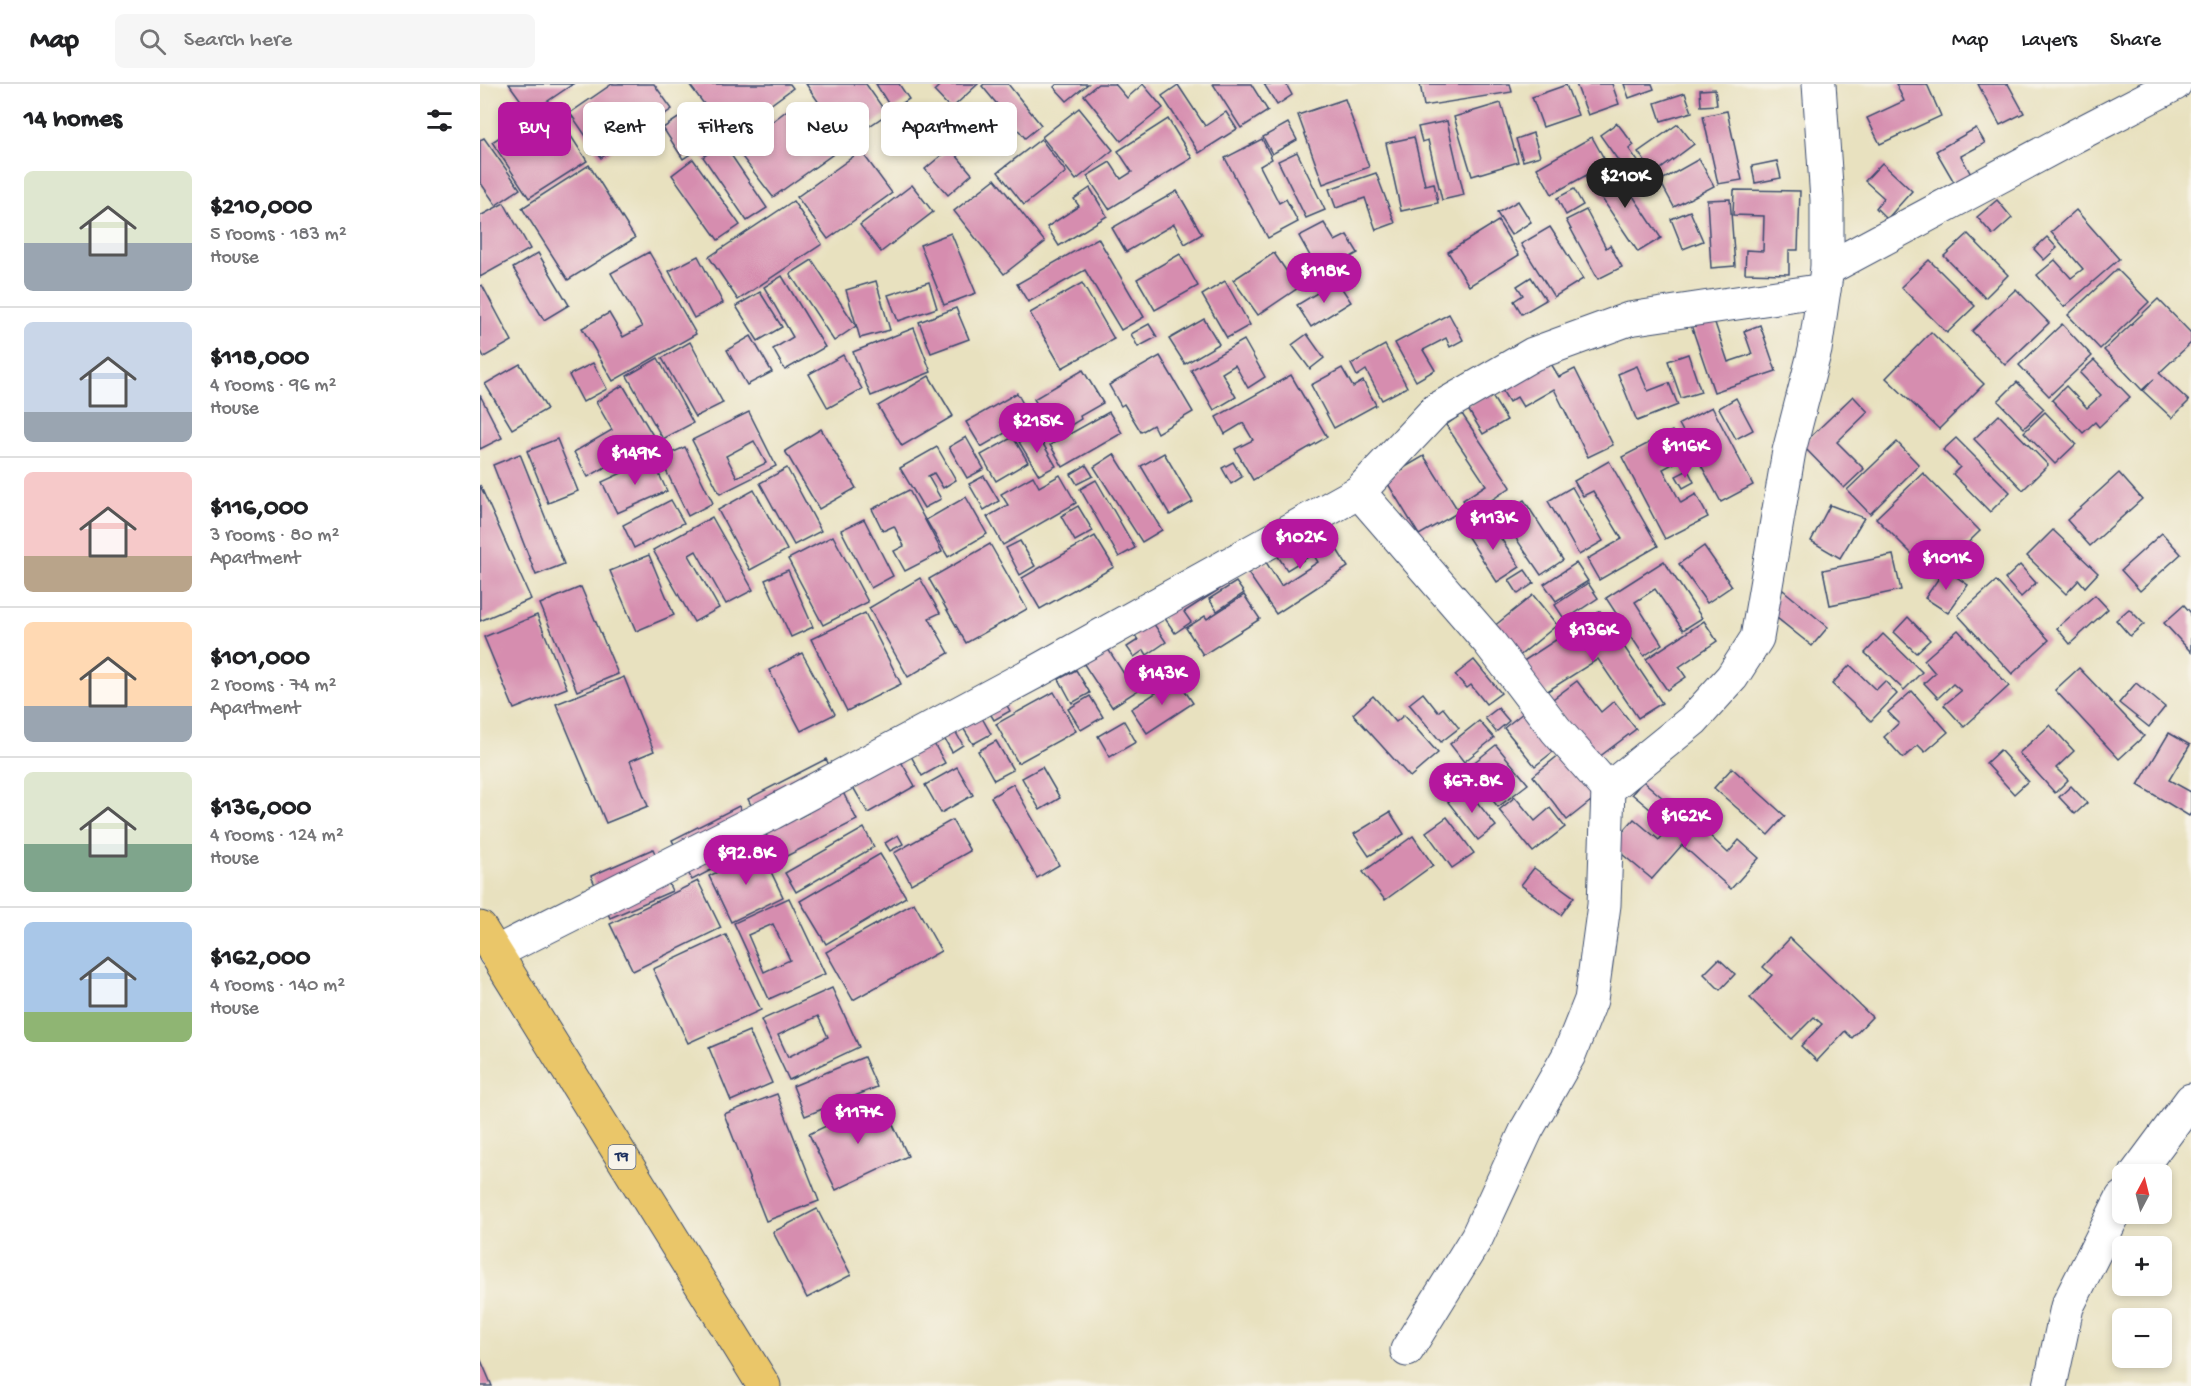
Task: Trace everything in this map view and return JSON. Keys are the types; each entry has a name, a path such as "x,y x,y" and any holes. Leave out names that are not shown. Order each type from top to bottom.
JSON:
{"highway":[{"name":"T9","path":"487,940 764,1386"}],"street":[{"path":"1608,789 1693,720 1732,676 1757,638 1789,452 1815,350 1826,280 1827,200 1819,84"},
{"path":"487,940 772,813 1039,670 1359,492 1436,410 1533,354 1629,318 1826,280 2073,137 2175,84"},
{"path":"1359,492 1489,642 1556,730 1608,789 1604,906 1592,1000 1569,1055 1527,1129 1477,1237 1407,1350"},
{"path":"2143,1164 2191,1100"},
{"path":"2050,1386 2067,1307 2112,1218"}],"building":[{"path":"509,84 573,84 546,102 522,102"},
{"path":"612,84 654,84 672,109 665,114 665,102 586,102"},
{"path":"689,84 790,84 793,88 774,102 702,102"},
{"path":"806,84 866,84 881,105 881,118 869,126 869,102 818,102"},
{"path":"876,84 899,84 909,99 904,102 887,102"},
{"path":"941,84 978,84 959,102 944,102 934,91"},
{"path":"984,84 1008,84 1041,125 1025,138 1017,128 1017,102 995,102 982,86"},
{"path":"1057,84 1088,84 1067,101 1054,87"},
{"path":"1098,84 1115,84 1127,98 1143,84 1163,108 1121,141 1084,95"},
{"path":"1213,84 1251,84 1268,111 1241,128"},
{"path":"1264,84 1286,84 1292,95 1277,105"},
{"path":"1420,84 1510,84 1512,92 1424,106"},
{"path":"1576,84 1612,84 1619,104 1588,115"},
{"path":"1624,84 1652,84 1654,89 1629,98"},
{"path":"1896,84 1927,84 1941,116 1880,144 1867,118 1904,101"},
{"path":"1978,84 2008,84 2024,113 2000,125"},
{"path":"1178,85 1205,126 1226,112 1237,129 1199,153 1162,96"},
{"path":"1566,85 1578,115 1543,127 1532,97"},
{"path":"1715,89 1717,105 1701,106 1700,90"},
{"path":"1685,93 1692,112 1661,121 1655,103"},
{"path":"1345,99 1369,167 1323,184 1298,115"},
{"path":"1501,103 1518,162 1472,176 1454,117"},
{"path":"583,104 583,132 571,114"},
{"path":"1079,108 1113,150 1076,180 1042,137"},
{"path":"786,111 786,156 830,156 773,197 741,156 774,156 774,120"},
{"path":"1727,111 1742,180 1718,184 1703,116"},
{"path":"677,119 677,150 665,131 665,127"},
{"path":"1168,119 1192,158 1109,209 1087,176 1110,162 1121,179 1132,172 1118,151"},
{"path":"1447,121 1464,195 1442,200 1428,140 1422,142 1418,127"},
{"path":"1288,123 1297,140 1272,154 1263,137"},
{"path":"1617,123 1634,145 1629,149 1645,171 1632,180 1600,135"},
{"path":"1678,124 1694,144 1654,174 1638,152"},
{"path":"1976,128 1985,143 1961,156 1974,180 1958,189 1936,151"},
{"path":"1533,133 1540,156 1523,161 1516,139"},
{"path":"571,136 587,161 529,198 501,156 571,156"},
{"path":"1414,137 1425,185 1434,183 1438,203 1401,211 1386,143"},
{"path":"1592,137 1607,164 1552,194 1537,168"},
{"path":"484,138 520,189 496,205 480,182 480,140"},
{"path":"498,138 498,151 492,142"},
{"path":"1041,139 1066,172 1024,205 998,172"},
{"path":"1262,139 1272,159 1260,166 1279,203 1286,199 1298,222 1268,238 1225,158"},
{"path":"1297,152 1325,210 1306,218 1278,161"},
{"path":"732,156 767,208 747,221 703,157"},
{"path":"854,156 865,156 892,193 828,239 797,197"},
{"path":"940,156 957,156 972,174 948,195 925,169"},
{"path":"693,159 740,225 718,240 672,175"},
{"path":"1699,159 1714,186 1674,207 1660,181"},
{"path":"1777,161 1781,178 1755,183 1752,166"},
{"path":"1882,163 1912,191 1887,219 1876,208 1884,198 1865,181"},
{"path":"589,165 635,238 568,280 522,208"},
{"path":"1613,166 1661,238 1638,252 1590,181"},
{"path":"1376,173 1395,223 1376,230 1365,198 1336,208 1329,189"},
{"path":"995,179 1045,242 1004,274 954,211"},
{"path":"912,185 933,212 881,252 860,225"},
{"path":"1090,188 1107,216 1059,246 1047,227 1079,206 1074,199"},
{"path":"1574,189 1583,205 1566,215 1557,198"},
{"path":"1734,190 1800,191 1798,250 1789,250 1789,274 1745,273 1746,250 1763,251 1764,216 1733,215"},
{"path":"1177,191 1202,234 1185,244 1174,224 1126,252 1112,228"},
{"path":"1730,199 1735,266 1711,268 1707,200"},
{"path":"1997,200 2012,218 1993,235 1977,217"},
{"path":"793,201 822,244 738,300 709,257"},
{"path":"1518,201 1531,222 1511,235 1497,213"},
{"path":"504,203 530,249 480,277 480,216"},
{"path":"1586,210 1606,248 1610,245 1622,267 1598,279 1566,220"},
{"path":"2076,210 2119,259 2064,307 2037,275 2055,260 2071,278 2083,269 2051,232"},
{"path":"1690,211 1703,241 1683,249 1671,219"},
{"path":"1498,221 1519,255 1469,286 1448,252"},
{"path":"1324,223 1335,241 1347,235 1358,253 1320,274 1299,236"},
{"path":"1550,227 1583,279 1554,297 1521,244"},
{"path":"951,233 976,293 944,305 920,245"},
{"path":"1968,234 2008,275 1985,298 1944,256"},
{"path":"2047,237 2057,248 2044,260 2034,249"},
{"path":"1098,238 1144,317 1121,330 1085,270 1028,302 1017,284"},
{"path":"649,252 696,334 613,381 582,328 609,313 623,337 642,327 611,273"},
{"path":"538,253 569,305 544,320 513,268"},
{"path":"1274,253 1298,288 1258,315 1233,280"},
{"path":"1180,254 1198,286 1155,310 1137,279"},
{"path":"698,256 723,303 694,318 669,271"},
{"path":"812,260 856,326 834,341 790,274"},
{"path":"1929,260 1975,306 1947,333 1901,287"},
{"path":"2117,269 2149,302 2100,349 2068,315"},
{"path":"782,276 825,347 785,370 773,349 793,337 764,287"},
{"path":"1531,277 1546,300 1522,314 1514,301 1523,295 1517,286"},
{"path":"876,281 890,330 860,338 846,290"},
{"path":"1225,281 1250,325 1227,338 1202,295"},
{"path":"1337,281 1351,302 1311,327 1297,305"},
{"path":"929,282 937,308 898,321 888,295"},
{"path":"1082,283 1114,339 1062,368 1030,313"},
{"path":"482,285 512,341 484,357 480,349 480,286"},
{"path":"2016,289 2049,323 2005,365 1972,331"},
{"path":"760,292 782,327 758,341 736,306"},
{"path":"2158,299 2191,333 2191,343 2159,373 2189,401 2172,418 2143,391 2154,379 2142,390 2104,350"},
{"path":"956,308 969,339 931,353 919,322"},
{"path":"1449,314 1463,340 1450,347 1446,338 1423,350 1435,370 1416,381 1395,343"},
{"path":"1713,317 1728,362 1752,354 1744,331 1760,325 1776,371 1714,392 1691,325"},
{"path":"1204,319 1219,344 1185,364 1169,339"},
{"path":"1149,324 1157,337 1138,347 1131,334"},
{"path":"2062,324 2092,356 2049,396 2019,365"},
{"path":"914,328 931,372 871,396 853,352"},
{"path":"1931,332 1984,384 1939,429 1886,378"},
{"path":"1307,334 1324,358 1310,369 1292,345"},
{"path":"751,336 772,372 747,385 727,350"},
{"path":"1244,340 1265,377 1248,388 1235,365 1222,373 1236,397 1214,410 1191,370"},
{"path":"690,342 723,403 695,417 662,358"},
{"path":"1385,345 1407,387 1382,400 1366,370 1357,376 1351,364"},
{"path":"1688,354 1701,392 1681,398 1668,361"},
{"path":"843,355 862,389 828,408 809,374"},
{"path":"1160,356 1193,412 1157,433 1153,425 1141,432 1124,404 1121,406 1109,385"},
{"path":"658,358 693,423 663,439 627,376"},
{"path":"2094,360 2130,397 2099,427 2095,422 2083,433 2052,400 2066,386 2087,408 2101,395 2080,373"},
{"path":"1550,362 1559,377 1575,369 1613,445 1588,457 1554,389 1523,407 1517,397 1509,402 1502,390"},
{"path":"593,363 607,389 583,402 569,375"},
{"path":"520,364 547,409 512,429 485,384"},
{"path":"1637,366 1648,391 1669,383 1678,405 1637,421 1618,374"},
{"path":"1342,368 1353,387 1363,381 1376,405 1334,428 1311,385"},
{"path":"1083,370 1103,403 1080,416 1081,419 1055,435 1034,399"},
{"path":"1291,375 1327,437 1253,480 1235,449 1253,440 1243,423 1225,434 1216,417"},
{"path":"929,376 953,416 902,446 878,406"},
{"path":"2017,382 2044,409 2024,428 1998,401"},
{"path":"623,385 655,439 588,477 574,452 612,430 596,402"},
{"path":"1017,393 1031,418 981,447 966,422"},
{"path":"1490,393 1507,420 1483,434 1466,406"},
{"path":"480,395 502,438 480,449"},
{"path":"1853,396 1868,412 1837,442 1864,469 1844,488 1802,445"},
{"path":"1736,398 1753,430 1736,439 1719,408"},
{"path":"1712,407 1753,485 1721,502 1679,424"},
{"path":"749,412 776,466 720,494 692,440","holes":["754,441 766,463 737,477 726,456"]},
{"path":"1109,412 1122,433 1063,467 1050,445"},
{"path":"2045,412 2076,444 2055,464 2024,432"},
{"path":"1462,414 1511,487 1472,513 1463,500 1486,485 1446,425"},
{"path":"1999,415 2048,465 2023,490 1974,439"},
{"path":"821,429 856,488 819,509 785,451"},
{"path":"1672,431 1686,457 1663,469 1681,503 1696,494 1708,517 1665,539 1622,457"},
{"path":"1036,432 1056,466 1039,475 1019,442"},
{"path":"966,437 984,469 967,478 949,447"},
{"path":"1013,437 1028,462 996,481 981,455"},
{"path":"1956,438 2010,492 1990,512 1953,474 1960,467 1943,450"},
{"path":"557,439 578,491 548,503 527,451"},
{"path":"1897,442 1919,465 1870,514 1847,490"},
{"path":"685,447 713,503 688,516 660,458"},
{"path":"937,447 956,480 943,488 934,473 928,476 941,499 924,508 900,468"},
{"path":"1164,453 1193,502 1170,515 1141,466"},
{"path":"520,454 564,564 536,575 493,465"},
{"path":"1114,454 1162,530 1142,542 1094,467"},
{"path":"1424,456 1459,512 1419,535 1385,479"},
{"path":"652,459 667,491 617,513 602,482"},
{"path":"1609,461 1658,546 1599,580 1587,559 1622,539 1593,491 1583,496 1574,481"},
{"path":"1233,462 1242,477 1231,484 1222,468"},
{"path":"1086,465 1093,476 1077,484 1071,474"},
{"path":"787,468 821,531 794,545 760,483"},
{"path":"1688,470 1694,482 1683,488 1676,476"},
{"path":"1923,473 1980,531 1934,576 1876,518"},
{"path":"2119,473 2142,499 2090,546 2067,520"},
{"path":"1060,475 1076,503 1003,545 987,517 1008,505 1001,494 1033,476 1039,487"},
{"path":"984,476 999,501 984,510 969,484"},
{"path":"1096,480 1135,548 1119,557 1080,489"},
{"path":"480,485 531,599 480,621"},
{"path":"1572,487 1603,541 1579,555 1548,501"},
{"path":"754,490 787,550 750,570 718,510"},
{"path":"909,490 942,552 905,571 894,551 904,546 894,526 883,531 872,509"},
{"path":"966,497 987,534 948,557 926,520"},
{"path":"671,500 684,523 634,548 623,525"},
{"path":"1524,500 1563,560 1541,575 1500,515"},
{"path":"1830,505 1864,518 1840,558 1811,541"},
{"path":"1078,506 1093,531 1075,541 1061,516"},
{"path":"712,517 753,590 726,604 696,551 689,555 719,608 694,622 653,550"},
{"path":"864,519 893,576 871,588 841,530"},
{"path":"1488,519 1520,567 1497,582 1466,534"},
{"path":"1322,526 1348,567 1276,614 1248,573 1266,562 1281,586 1318,562 1313,554 1287,570 1277,555"},
{"path":"2053,530 2098,573 2085,587 2079,580 2066,594 2027,556"},
{"path":"2162,533 2181,554 2140,591 2121,570"},
{"path":"833,536 868,602 823,625 788,559"},
{"path":"1095,536 1114,567 1040,609 1022,578"},
{"path":"1020,541 1035,566 1020,575 1006,548"},
{"path":"990,544 1027,609 966,643 929,579"},
{"path":"1704,546 1732,586 1707,603 1679,564"},
{"path":"649,555 674,615 636,631 610,571"},
{"path":"1893,555 1901,590 1830,605 1823,570"},
{"path":"1664,561 1702,618 1683,630 1655,589 1635,602 1662,644 1644,656 1606,598"},
{"path":"1576,563 1588,581 1556,601 1544,584"},
{"path":"2020,565 2036,583 2021,597 2005,579"},
{"path":"1945,569 1968,585 1948,613 1925,598"},
{"path":"788,570 813,627 791,637 765,580"},
{"path":"1525,570 1534,583 1518,594 1509,580"},
{"path":"920,578 940,613 929,618 949,653 908,677 869,608"},
{"path":"1235,579 1184,612 1191,622 1175,633 1151,598"},
{"path":"1996,581 2049,640 2012,674 1958,615"},
{"path":"1236,582 1244,593 1217,611 1209,599"},
{"path":"1588,583 1598,598 1565,620 1555,605"},
{"path":"581,587 618,674 577,691 540,604"},
{"path":"1783,590 1828,627 1812,646 1767,610"},
{"path":"1244,595 1260,619 1203,655 1186,628 1205,616 1207,619"},
{"path":"1533,595 1557,625 1517,658 1493,627"},
{"path":"2095,595 2108,609 2070,644 2057,628"},
{"path":"1137,599 1166,642 1147,655 1144,650 1134,657 1127,647 1138,640 1131,629 1106,646 1126,677 1150,662 1160,676 1112,707 1070,643"},
{"path":"2184,605 2191,613 2191,652 2164,623"},
{"path":"2129,609 2144,624 2130,636 2116,620"},
{"path":"1600,611 1662,703 1638,718 1598,659 1543,694 1522,662"},
{"path":"865,613 901,684 847,711 811,639"},
{"path":"537,615 567,688 514,709 484,637"},
{"path":"1908,617 1930,640 1916,653 1894,632"},
{"path":"1704,621 1717,641 1679,667 1686,677 1667,690 1646,659"},
{"path":"1958,630 2009,686 1964,727 1944,705 1961,691 1953,684 1938,698 1924,683 1935,673 1924,660"},
{"path":"1883,634 1922,672 1904,690 1865,653"},
{"path":"802,653 835,714 801,731 769,670"},
{"path":"1474,660 1501,693 1486,704 1471,685 1467,688 1455,675"},
{"path":"1850,665 1876,690 1885,681 1897,694 1871,721 1832,684"},
{"path":"2079,668 2144,736 2119,759 2055,690"},
{"path":"1076,670 1090,693 1072,703 1059,679"},
{"path":"624,677 654,751 630,761 648,806 606,823 556,704"},
{"path":"1177,679 1193,703 1147,733 1131,709"},
{"path":"1577,681 1601,712 1614,701 1636,729 1595,760 1549,702"},
{"path":"2136,683 2165,707 2149,727 2119,703"},
{"path":"996,686 1010,711 994,720 979,695"},
{"path":"1912,691 1948,732 1925,752 1918,745 1903,758 1884,737 1899,723 1888,712"},
{"path":"1054,692 1076,731 1018,763 996,724"},
{"path":"968,693 991,734 973,744 962,726 955,731 963,745 952,752 930,714"},
{"path":"1423,693 1438,712 1443,708 1459,728 1441,742 1409,704"},
{"path":"1090,696 1103,717 1081,730 1068,709"},
{"path":"1373,696 1396,722 1404,715 1438,753 1410,777 1353,714"},
{"path":"1498,708 1509,721 1496,732 1485,718"},
{"path":"1528,709 1559,747 1535,766 1504,728"},
{"path":"921,721 945,763 922,776 899,734"},
{"path":"1124,721 1136,742 1110,757 1098,736"},
{"path":"1479,721 1494,738 1464,762 1450,744"},
{"path":"2050,725 2074,751 2056,768 2068,780 2055,793 2019,753"},
{"path":"2169,733 2190,745 2169,780 2191,792 2189,816 2138,785"},
{"path":"996,741 1013,770 994,780 978,751"},
{"path":"1496,745 1528,784 1498,807 1467,768"},
{"path":"2000,750 2028,781 2014,794 1986,763"},
{"path":"895,751 915,786 868,813 839,763"},
{"path":"1560,754 1596,797 1567,820 1533,776"},
{"path":"826,759 857,820 779,860 748,799","holes":["803,804 808,813 796,819 791,810"]},
{"path":"957,767 973,795 941,813 925,785"},
{"path":"1042,767 1060,798 1040,810 1022,778"},
{"path":"1732,768 1785,816 1768,835 1714,788"},
{"path":"1643,781 1679,812 1668,824 1632,794"},
{"path":"1013,784 1059,865 1037,878 991,797"},
{"path":"2071,786 2087,803 2075,814 2059,797"},
{"path":"1466,788 1496,826 1478,840 1448,802"},
{"path":"1515,797 1535,821 1550,808 1565,827 1533,852 1499,810"},
{"path":"739,806 759,845 692,880 672,840"},
{"path":"1390,812 1404,834 1369,856 1354,834"},
{"path":"1706,812 1717,822 1707,833 1728,853 1739,840 1759,858 1731,889 1682,845 1652,879 1611,845 1634,819 1659,840 1681,814 1694,825"},
{"path":"1447,817 1474,853 1452,868 1426,832"},
{"path":"952,820 970,851 911,884 894,853"},
{"path":"864,828 874,847 796,892 785,873"},
{"path":"898,835 903,844 890,851 885,843"},
{"path":"1413,836 1433,865 1385,900 1363,872"},
{"path":"653,849 672,891 610,918 591,876"},
{"path":"761,851 783,897 731,922 709,876"},
{"path":"880,854 906,897 826,944 800,901"},
{"path":"1534,868 1574,897 1561,915 1521,885"},
{"path":"698,881 721,928 633,971 610,924"},
{"path":"789,898 825,974 769,999 734,923","holes":["773,924 790,960 764,972 748,935"]},
{"path":"914,903 941,951 853,1000 826,952"},
{"path":"726,935 761,1010 688,1043 653,969"},
{"path":"1790,938 1872,1017 1852,1038 1845,1031 1817,1061 1801,1046 1822,1024 1814,1017 1792,1039 1750,998 1772,975 1763,967"},
{"path":"1719,959 1735,974 1720,990 1704,974"},
{"path":"832,988 859,1047 789,1080 761,1020","holes":["818,1016 828,1037 788,1057 778,1035"]},
{"path":"749,1031 772,1083 731,1101 709,1048"},
{"path":"864,1057 877,1087 805,1116 793,1086"},
{"path":"777,1094 819,1201 766,1221 724,1114"},
{"path":"881,1100 908,1156 836,1190 809,1134"},
{"path":"817,1209 851,1275 807,1298 773,1232"},
{"path":"480,1358 492,1386 480,1386"}]}
